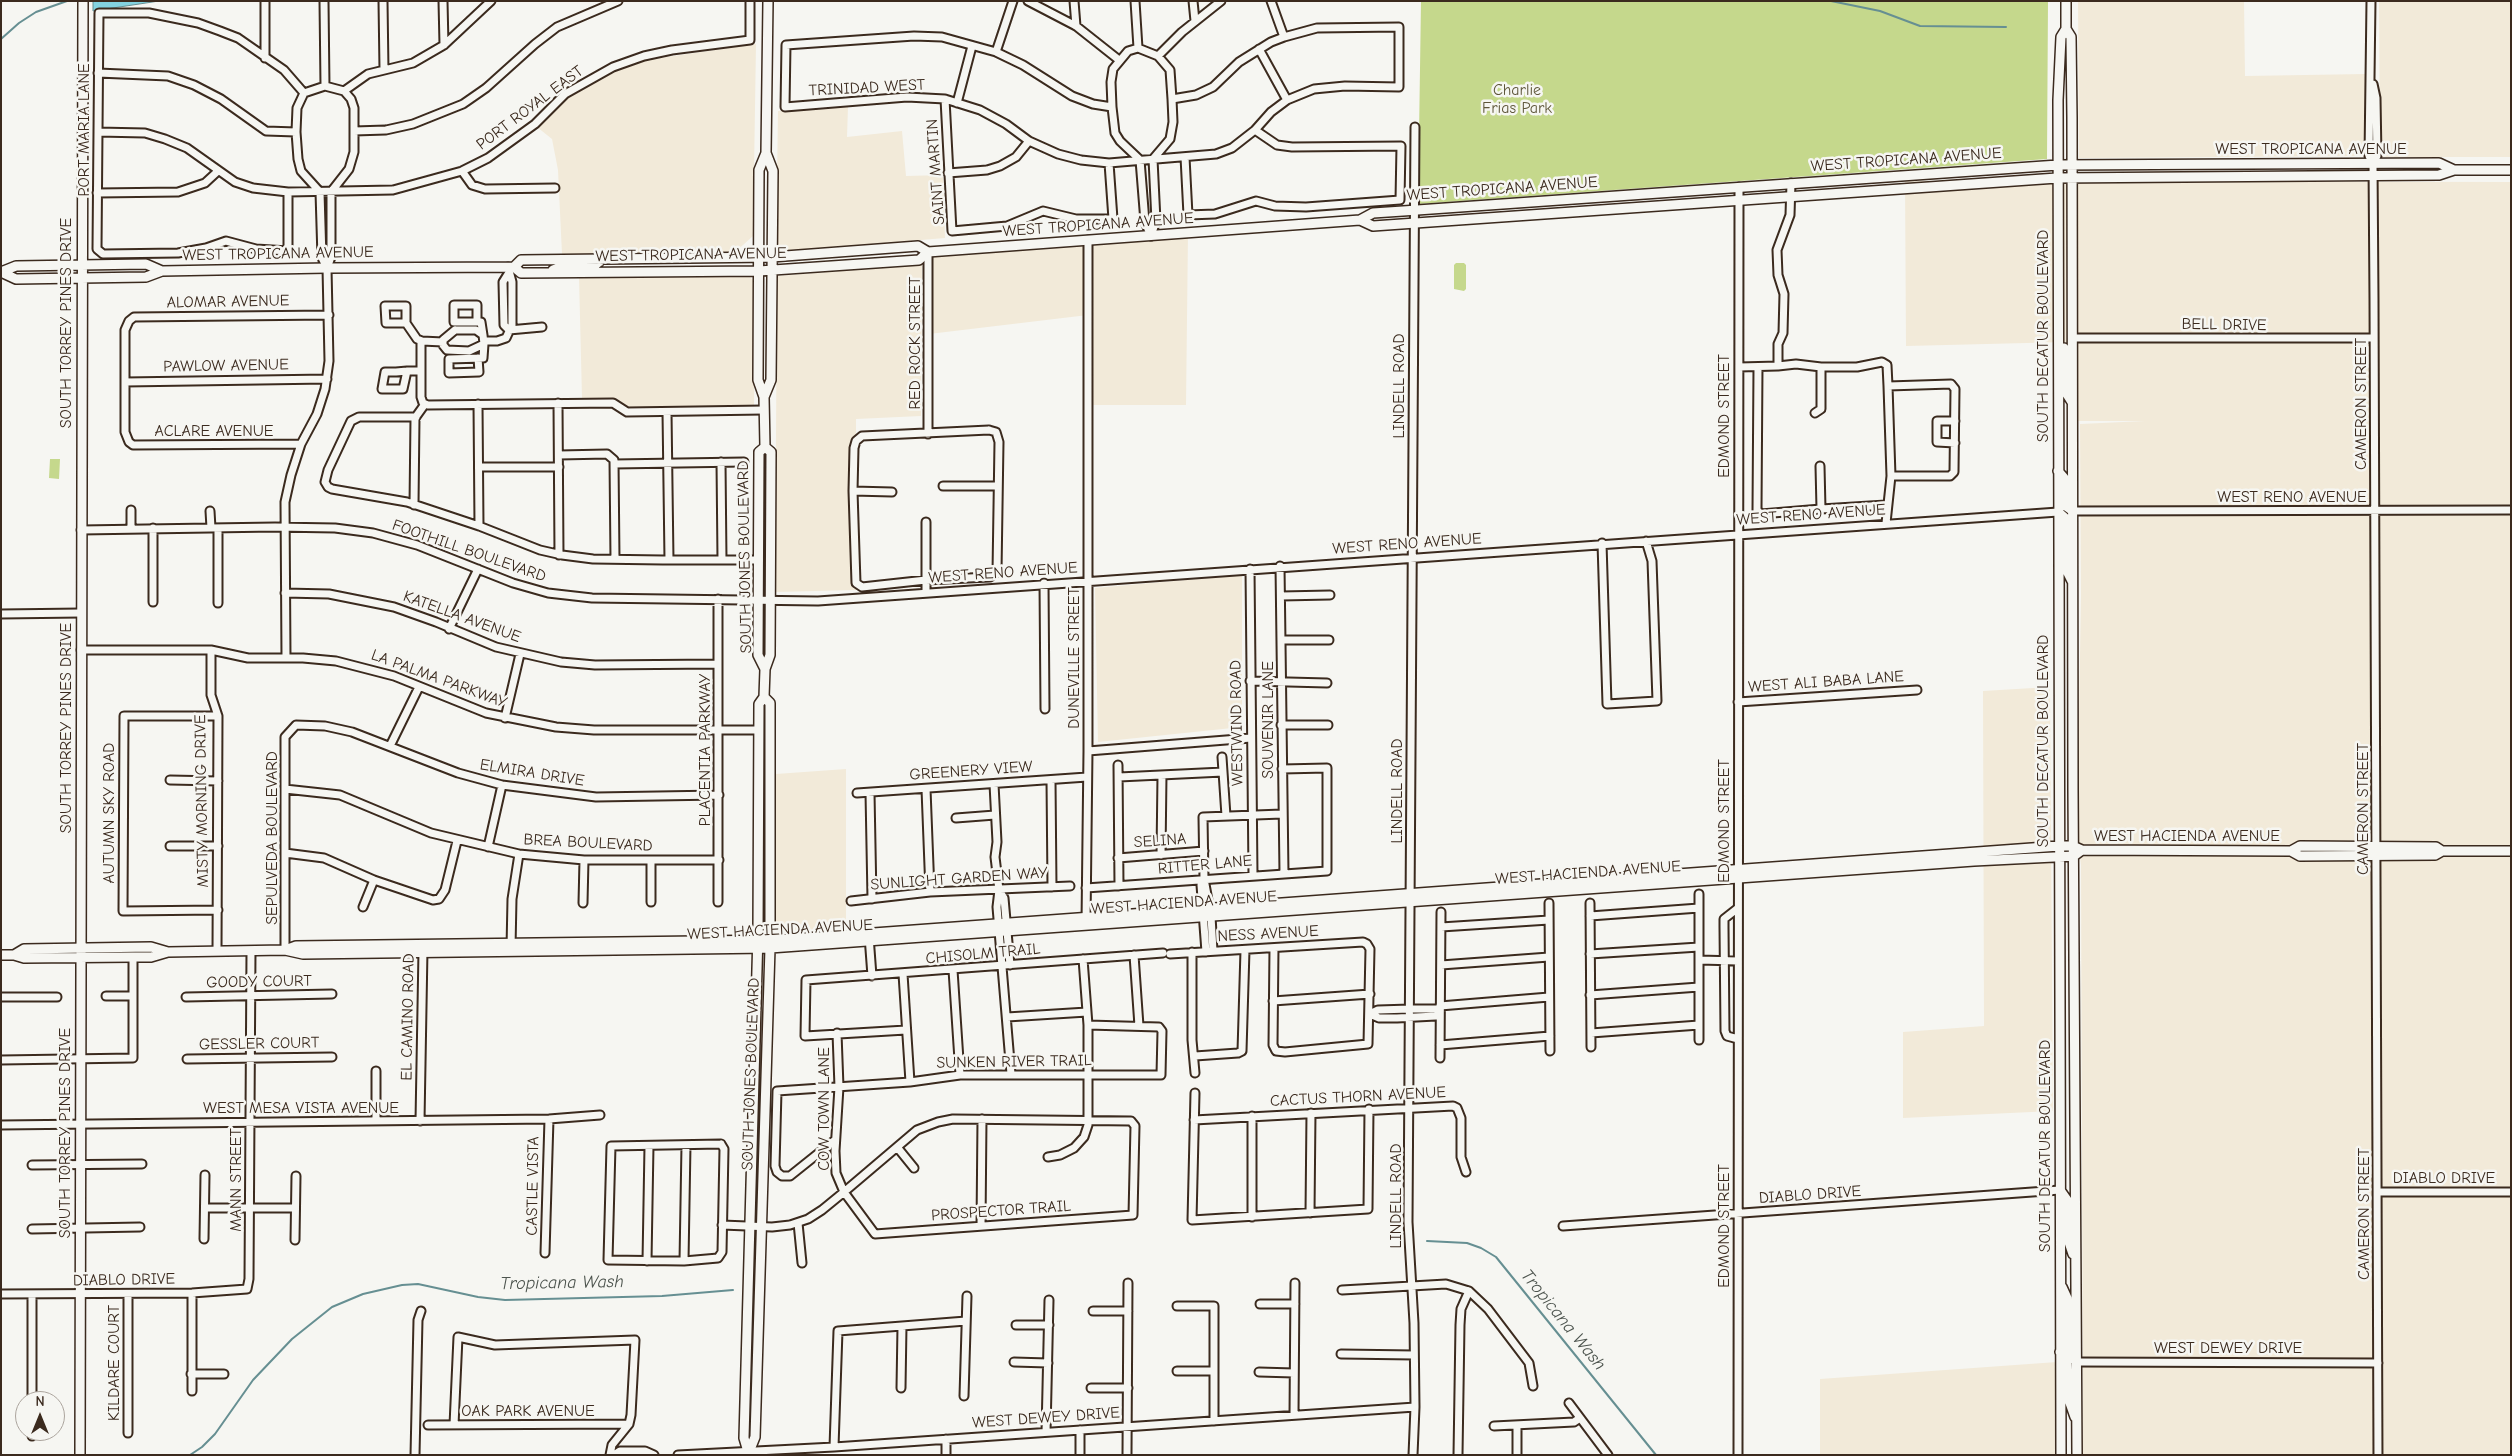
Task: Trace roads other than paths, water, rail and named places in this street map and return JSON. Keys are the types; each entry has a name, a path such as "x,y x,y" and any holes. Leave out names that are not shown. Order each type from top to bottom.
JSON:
{"main road":[{"name":"SOUTH TORREY PINES DRIVE","path":"80,1455 83,1"},
{"name":"SOUTH JONES BOULEVARD","path":"749,1453 744,1438 758,944 758,730 759,704 764,697 765,669 770,655 771,452 765,447 764,397 758,380 759,170 766,153 768,1"},
{"name":"SOUTH DECATUR BOULEVARD","path":"2066,1 2066,29 2071,37 2072,164 2073,846 2077,1455"},
{"name":"SOUTH DECATUR BOULEVARD","path":"2061,1455 2057,178 2060,37 2066,29"},
{"name":"SOUTH JONES BOULEVARD","path":"764,397 771,380 773,171 766,153"},
{"name":"WEST TROPICANA AVENUE","path":"1,272 16,279 146,277 162,271 327,268 510,269 520,273 759,271 918,260 928,252 1360,220 1373,214 1414,210 2072,164 2439,164 2454,170"},
{"path":"2154,176 2170,170 2210,170 2217,164"},
{"name":"WEST TROPICANA AVENUE","path":"1360,220 1374,226 2072,177 2439,175 2454,170 2511,170"},
{"path":"1871,177 1872,190"},
{"path":"1647,193 1648,206"},
{"path":"1527,202 1528,215"},
{"path":"1538,202 1538,214"},
{"name":"WEST TROPICANA AVENUE","path":"510,269 521,260 772,257 918,246 928,252"},
{"path":"548,273 564,266 595,265 602,259"},
{"name":"WEST TROPICANA AVENUE","path":"1,272 16,266 146,264 162,271"},
{"path":"2058,290 2062,300 2065,331 2073,338"},
{"path":"2058,337 2064,346 2066,391 2072,402"},
{"name":"SOUTH JONES BOULEVARD","path":"765,447 759,452 758,599 758,655 765,669"},
{"path":"2058,471 2064,478 2066,506 2073,512"},
{"path":"2058,512 2065,518 2065,567 2073,584"},
{"name":"SOUTH JONES BOULEVARD","path":"749,1453 756,1437 770,944 770,703 764,697"},
{"path":"758,787 771,786"},
{"name":"WEST HACIENDA AVENUE","path":"80,953 133,957 151,956 168,952 285,950 303,954 341,950 423,948 770,944 1848,866 1973,856 2059,846 2073,846 2082,850 2291,851 2300,856 2436,847 2442,851 2511,851"},
{"name":"WEST HACIENDA AVENUE","path":"1973,856 2074,856 2082,850"},
{"name":"WEST HACIENDA AVENUE","path":"1,955 14,955 24,958 151,947 168,952"},
{"path":"2060,1190 2068,1200 2068,1239 2076,1262"},
{"path":"2060,1285 2068,1298 2070,1353 2077,1362"},
{"path":"747,1321 753,1345 758,1354"},
{"path":"2060,1352 2067,1360 2069,1400 2077,1424"}],"street":[{"path":"265,1 265,58 284,70 304,93"},
{"path":"324,1 325,86"},
{"path":"383,1 384,70"},
{"path":"442,1 444,45"},
{"path":"344,91 368,74 414,63 444,45 491,1"},
{"path":"354,131 386,130 413,124 463,104 486,88 535,44 558,27 618,1"},
{"name":"PORT ROYAL EAST","path":"98,132 145,133 165,138 187,148 235,182 253,188 288,192 393,190 462,171 510,143 535,124 565,94 612,67 644,56 672,50 750,40 750,1"},
{"path":"996,52 1012,1"},
{"path":"1028,1 1076,26 1119,60"},
{"path":"1074,1 1076,26"},
{"path":"1135,1 1138,48"},
{"path":"1194,1 1195,21"},
{"path":"1158,56 1195,21 1221,1"},
{"path":"1172,99 1196,95 1213,87 1239,62 1259,49 1284,37 1272,1"},
{"name":"CAMERON STREET","path":"2371,1 2372,78 2369,98 2369,156 2373,164 2376,510 2378,1455"},
{"name":"PORT MARIA LANE","path":"265,58 238,38 198,23 150,13 98,13 97,248 102,254 178,254 206,248 220,241 226,241 256,250 288,251 288,192"},
{"name":"TRINIDAD WEST","path":"972,46 942,37 914,36 786,45 786,107 908,98 944,99 980,110 1006,124 1029,141 1058,154 1081,160 1109,162 1216,154 1232,148 1255,130 1271,112 1287,100 1314,89 1400,87 1399,27 1317,28 1284,37"},
{"path":"957,103 972,46 996,52 1023,65 1072,96 1093,104 1112,107"},
{"path":"1151,236 1145,222 1147,160 1170,139 1174,122 1170,70 1158,56 1138,48 1128,51 1119,60 1114,69 1111,82 1112,107 1115,133 1120,141 1147,160 1156,221 1151,236"},
{"path":"1259,49 1287,100"},
{"path":"98,73 168,76 194,85 220,99 266,131 296,132"},
{"path":"286,658 285,502 301,444 317,414 327,379 329,361 327,268 331,257 326,192 301,171 296,132 297,108 304,93 325,86 344,91 351,99 354,108 354,152 349,169 326,192"},
{"name":"SAINT MARTIN","path":"944,99 952,231 992,229 1007,226 1043,211 1076,219 1114,219 1109,162"},
{"name":"LINDELL ROAD","path":"1413,1455 1415,1407 1414,1355 1408,1237 1414,127"},
{"path":"1185,157 1188,215 1215,214 1256,201 1275,206 1306,207 1400,200 1401,146 1292,147 1277,145 1255,130"},
{"path":"948,173 987,170 1000,166 1016,157 1029,141"},
{"path":"97,193 178,192 205,183 218,171"},
{"path":"462,171 466,180 472,185 485,189 555,188"},
{"path":"1778,366 1778,344 1783,333 1784,294 1778,275 1777,250 1790,215 1791,183"},
{"name":"EDMOND STREET","path":"1738,1455 1737,534 1739,187"},
{"name":"DUNEVILLE STREET","path":"1086,921 1088,777 1088,240"},
{"name":"RED ROCK STREET","path":"928,252 928,434"},
{"path":"443,342 447,335 456,330 471,329 484,340 497,341 506,338 512,325 512,282 510,269"},
{"name":"ALOMAR AVENUE","path":"125,382 125,330 129,321 134,317 329,315"},
{"path":"477,321 481,322 484,340 483,358 478,358 449,359 449,373 479,372 478,358"},
{"path":"406,323 417,339 421,341 443,342"},
{"path":"509,330 542,327"},
{"name":"BELL DRIVE","path":"2073,338 2374,338"},
{"path":"443,342 447,350 452,352 469,352 484,340"},
{"path":"421,341 420,397 425,404"},
{"path":"1739,367 1796,364 1821,367 1857,367 1882,362 1887,365 1891,476 1890,499 1886,506 1886,523"},
{"path":"1758,367 1757,510 1761,514 1886,506"},
{"path":"1815,413 1821,408 1821,367"},
{"path":"407,371 421,370"},
{"name":"PAWLOW AVENUE","path":"125,382 327,379"},
{"name":"ACLARE AVENUE","path":"125,382 125,432 129,442 133,445 301,444"},
{"path":"1888,386 1951,384 1955,388 1954,472 1950,476 1891,476"},
{"path":"558,403 560,555"},
{"path":"425,404 613,403 626,412 764,410"},
{"path":"414,505 416,417 425,404"},
{"path":"478,404 479,526"},
{"path":"667,412 669,560"},
{"path":"416,417 359,416 352,421 328,470 325,482 332,489 374,495 414,505 479,526 540,550 560,555 615,559 759,560"},
{"path":"1954,443 1937,442 1937,421 1955,422"},
{"path":"989,430 996,432 999,442 997,572 990,577 926,580 862,587 856,583 854,578 853,491 854,448 856,441 862,436 928,434 951,431 989,430"},
{"path":"559,455 607,454 614,460 615,559"},
{"path":"721,462 722,560"},
{"path":"614,464 744,462"},
{"path":"478,467 559,466"},
{"path":"1820,466 1821,509"},
{"path":"943,486 998,486"},
{"path":"853,491 892,492"},
{"path":"131,510 131,529"},
{"path":"210,510 215,528 218,603"},
{"name":"WEST RENO AVENUE","path":"2073,512 2511,510"},
{"name":"WEST RENO AVENUE","path":"758,599 818,601 1088,580 1250,570 1280,566 2058,512"},
{"path":"926,522 926,592"},
{"name":"FOOTHILL BOULEVARD","path":"81,530 285,526 335,528 388,536 431,550 530,589 570,596 758,599"},
{"path":"153,528 153,602"},
{"path":"1602,544 1607,704 1657,701 1652,560 1646,541"},
{"name":"SOUVENIR LANE","path":"1280,566 1284,873"},
{"path":"449,629 478,569"},
{"name":"WESTWIND ROAD","path":"1250,570 1253,875"},
{"path":"1044,584 1045,709"},
{"name":"KATELLA AVENUE","path":"286,593 329,594 394,606 496,648 561,662 595,665 718,664"},
{"path":"1281,596 1330,594"},
{"name":"PLACENTIA PARKWAY","path":"718,599 718,902"},
{"path":"1,614 81,613"},
{"path":"1281,640 1328,640"},
{"name":"LA PALMA PARKWAY","path":"81,650 211,650 248,658 320,659 352,664 394,676 467,707 504,718 575,729 758,730"},
{"name":"MISTY MORNING DRIVE","path":"211,650 211,695 218,716 218,951"},
{"path":"504,718 520,654"},
{"path":"1250,681 1327,683"},
{"path":"390,746 419,687"},
{"name":"WEST ALI BABA LANE","path":"1738,702 1917,690"},
{"name":"AUTUMN SKY ROAD","path":"218,716 124,716 123,911 218,910"},
{"name":"ELMIRA DRIVE","path":"291,728 296,725 325,726 352,732 458,773 502,785 596,797 719,795"},
{"path":"1281,725 1328,725"},
{"name":"SEPULVEDA BOULEVARD","path":"285,950 285,737 291,728"},
{"path":"1088,751 1251,738"},
{"path":"1222,757 1226,816"},
{"path":"1118,765 1119,886"},
{"name":"RITTER LANE","path":"1086,888 1327,871 1327,768 1282,768"},
{"path":"1119,777 1223,772"},
{"path":"1161,855 1162,775"},
{"name":"GREENERY VIEW","path":"857,793 1088,777"},
{"path":"170,780 218,781"},
{"path":"1051,780 1052,887"},
{"path":"994,784 995,858 999,890 1004,898 1003,927 1011,1074"},
{"path":"488,848 502,785"},
{"path":"926,788 930,892"},
{"name":"BREA BOULEVARD","path":"285,789 340,795 398,820 457,841 519,854 584,860 719,860"},
{"path":"870,792 872,899"},
{"path":"1210,952 1207,884 1204,879 1203,817 1282,814"},
{"path":"956,818 995,815"},
{"path":"285,853 324,858 374,880 428,900 439,898 445,890 457,841"},
{"path":"170,846 218,846"},
{"name":"SELINA","path":"1118,858 1204,851"},
{"path":"511,947 512,900 519,854"},
{"path":"583,903 584,860"},
{"path":"651,860 651,902"},
{"path":"363,907 374,880"},
{"name":"SUNLIGHT GARDEN WAY","path":"851,901 930,892 1070,886"},
{"path":"1699,894 1699,1040"},
{"path":"1548,903 1550,1051"},
{"path":"1590,903 1591,1047"},
{"path":"1590,916 1699,908"},
{"path":"1738,908 1724,919 1725,1031 1727,1036 1738,1040"},
{"path":"1440,1058 1441,912"},
{"path":"1441,927 1549,920"},
{"path":"869,937 872,976"},
{"name":"NESS AVENUE","path":"1167,954 1363,942 1370,949 1370,994"},
{"path":"1724,945 1738,945"},
{"path":"1590,954 1699,947"},
{"name":"EL CAMINO ROAD","path":"420,1121 423,948"},
{"path":"1273,1001 1370,994 1368,1044 1285,1052 1276,1051 1273,1046 1273,1001 1274,948"},
{"path":"1195,1056 1238,1053 1242,1051 1245,950"},
{"name":"MANN STREET","path":"247,1289 249,1284 250,1208 251,951"},
{"path":"1192,952 1192,1040 1195,1056 1195,1074"},
{"name":"CHISOLM TRAIL","path":"837,1033 805,1036 806,980 1167,954"},
{"path":"1088,1025 1139,1026 1134,955"},
{"path":"1,1060 133,1058 133,957"},
{"path":"1441,965 1549,958"},
{"path":"1048,1157 1060,1155 1074,1148 1084,1137 1088,1121 1088,1025 1083,959"},
{"path":"1699,960 1738,961"},
{"path":"953,970 960,1075"},
{"path":"903,974 910,1082"},
{"path":"1590,995 1699,988"},
{"name":"GOODY COURT","path":"186,997 332,994"},
{"path":"106,996 133,996"},
{"path":"1,997 58,997"},
{"path":"1440,1009 1549,998"},
{"path":"1370,1014 1379,1018 1410,1012 1436,1016 1440,1009"},
{"path":"1007,1017 1087,1012"},
{"path":"1591,1033 1699,1025"},
{"name":"SUNKEN RIVER TRAIL","path":"835,1140 790,1176 782,1176 775,1169 777,1091 910,1082 960,1075 1161,1075 1161,1030 1156,1026 1139,1026"},
{"path":"837,1033 906,1030"},
{"name":"COW TOWN LANE","path":"837,1033 839,1087 835,1140 836,1172 844,1192 875,1234"},
{"path":"1440,1045 1550,1036"},
{"name":"GESSLER COURT","path":"187,1059 332,1057"},
{"path":"376,1071 376,1121"},
{"path":"1194,1093 1192,1220 1368,1209 1369,1110"},
{"name":"CACTUS THORN AVENUE","path":"1194,1120 1453,1106 1457,1108 1462,1118 1462,1157 1466,1172"},
{"path":"1310,1213 1311,1113"},
{"name":"WEST MESA VISTA AVENUE","path":"1,1125 549,1119 600,1115"},
{"path":"1252,1116 1252,1217"},
{"name":"CASTLE VISTA","path":"546,1253 549,1119"},
{"path":"722,1225 762,1227 798,1223 822,1210 917,1130 938,1122 954,1119 1088,1121"},
{"path":"981,1226 982,1119"},
{"name":"PROSPECTOR TRAIL","path":"875,1234 1128,1217 1133,1215 1134,1123 1132,1121 1088,1121"},
{"path":"721,1144 724,1148 722,1252 718,1258 684,1261 608,1259 610,1148 611,1146 649,1146 721,1144"},
{"path":"684,1261 686,1145"},
{"path":"647,1261 649,1146"},
{"path":"897,1147 914,1168"},
{"path":"32,1165 142,1164"},
{"path":"204,1239 205,1175"},
{"path":"295,1240 296,1176"},
{"name":"DIABLO DRIVE","path":"1563,1226 2060,1190"},
{"name":"DIABLO DRIVE","path":"2378,1192 2511,1192"},
{"path":"205,1208 295,1208"},
{"path":"798,1223 802,1263"},
{"path":"32,1229 140,1227"},
{"path":"1127,1455 1128,1283"},
{"path":"1294,1415 1295,1283"},
{"path":"1342,1290 1446,1284 1469,1291 1488,1308 1529,1364 1533,1386"},
{"name":"DIABLO DRIVE","path":"1,1294 192,1293 247,1289"},
{"path":"1458,1455 1460,1325 1462,1309 1469,1291"},
{"path":"192,1293 192,1391"},
{"path":"32,1294 32,1391"},
{"name":"KILDARE COURT","path":"128,1294 128,1433"},
{"path":"964,1396 967,1296"},
{"path":"1046,1432 1049,1300"},
{"path":"1260,1304 1294,1304"},
{"path":"1177,1306 1214,1306 1214,1420"},
{"path":"415,1455 418,1320 421,1311"},
{"path":"1093,1311 1128,1311"},
{"path":"834,1447 838,1331 966,1321"},
{"path":"1016,1325 1048,1325"},
{"path":"900,1388 902,1326"},
{"path":"454,1425 458,1337 495,1345 635,1340 631,1415 629,1424 615,1440 610,1455"},
{"path":"1342,1354 1414,1355"},
{"path":"1014,1362 1048,1363"},
{"name":"WEST DEWEY DRIVE","path":"2077,1362 2378,1363"},
{"path":"1177,1371 1214,1371"},
{"path":"1259,1372 1294,1373"},
{"path":"192,1374 224,1374"},
{"path":"1091,1388 1128,1388"},
{"path":"1569,1403 1608,1455"},
{"name":"WEST DEWEY DRIVE","path":"678,1455 749,1453 1415,1407"},
{"path":"1494,1426 1574,1422 1580,1418"},
{"name":"OAK PARK AVENUE","path":"428,1425 629,1424"},
{"path":"1517,1426 1517,1455"},
{"path":"1080,1430 1080,1455"},
{"path":"946,1439 946,1455"},
{"path":"614,1455 620,1452 645,1451 654,1455"}],"water":[{"path":"93,1 159,1 93,11"}],"waterway":[{"path":"1,39 19,23 36,12 67,1"},
{"path":"1831,1 1880,11 1920,26 2006,27"},
{"name":"Tropicana Wash","path":"1427,1241 1467,1243 1481,1248 1496,1257 1656,1455"},
{"name":"Tropicana Wash","path":"190,1455 202,1447 215,1434 253,1380 292,1339 332,1307 363,1294 402,1285 418,1284 478,1297 505,1300 662,1296 733,1290"}],"park label":[{"name":"Charlie Frias Park","path":"1517,99"}]}
